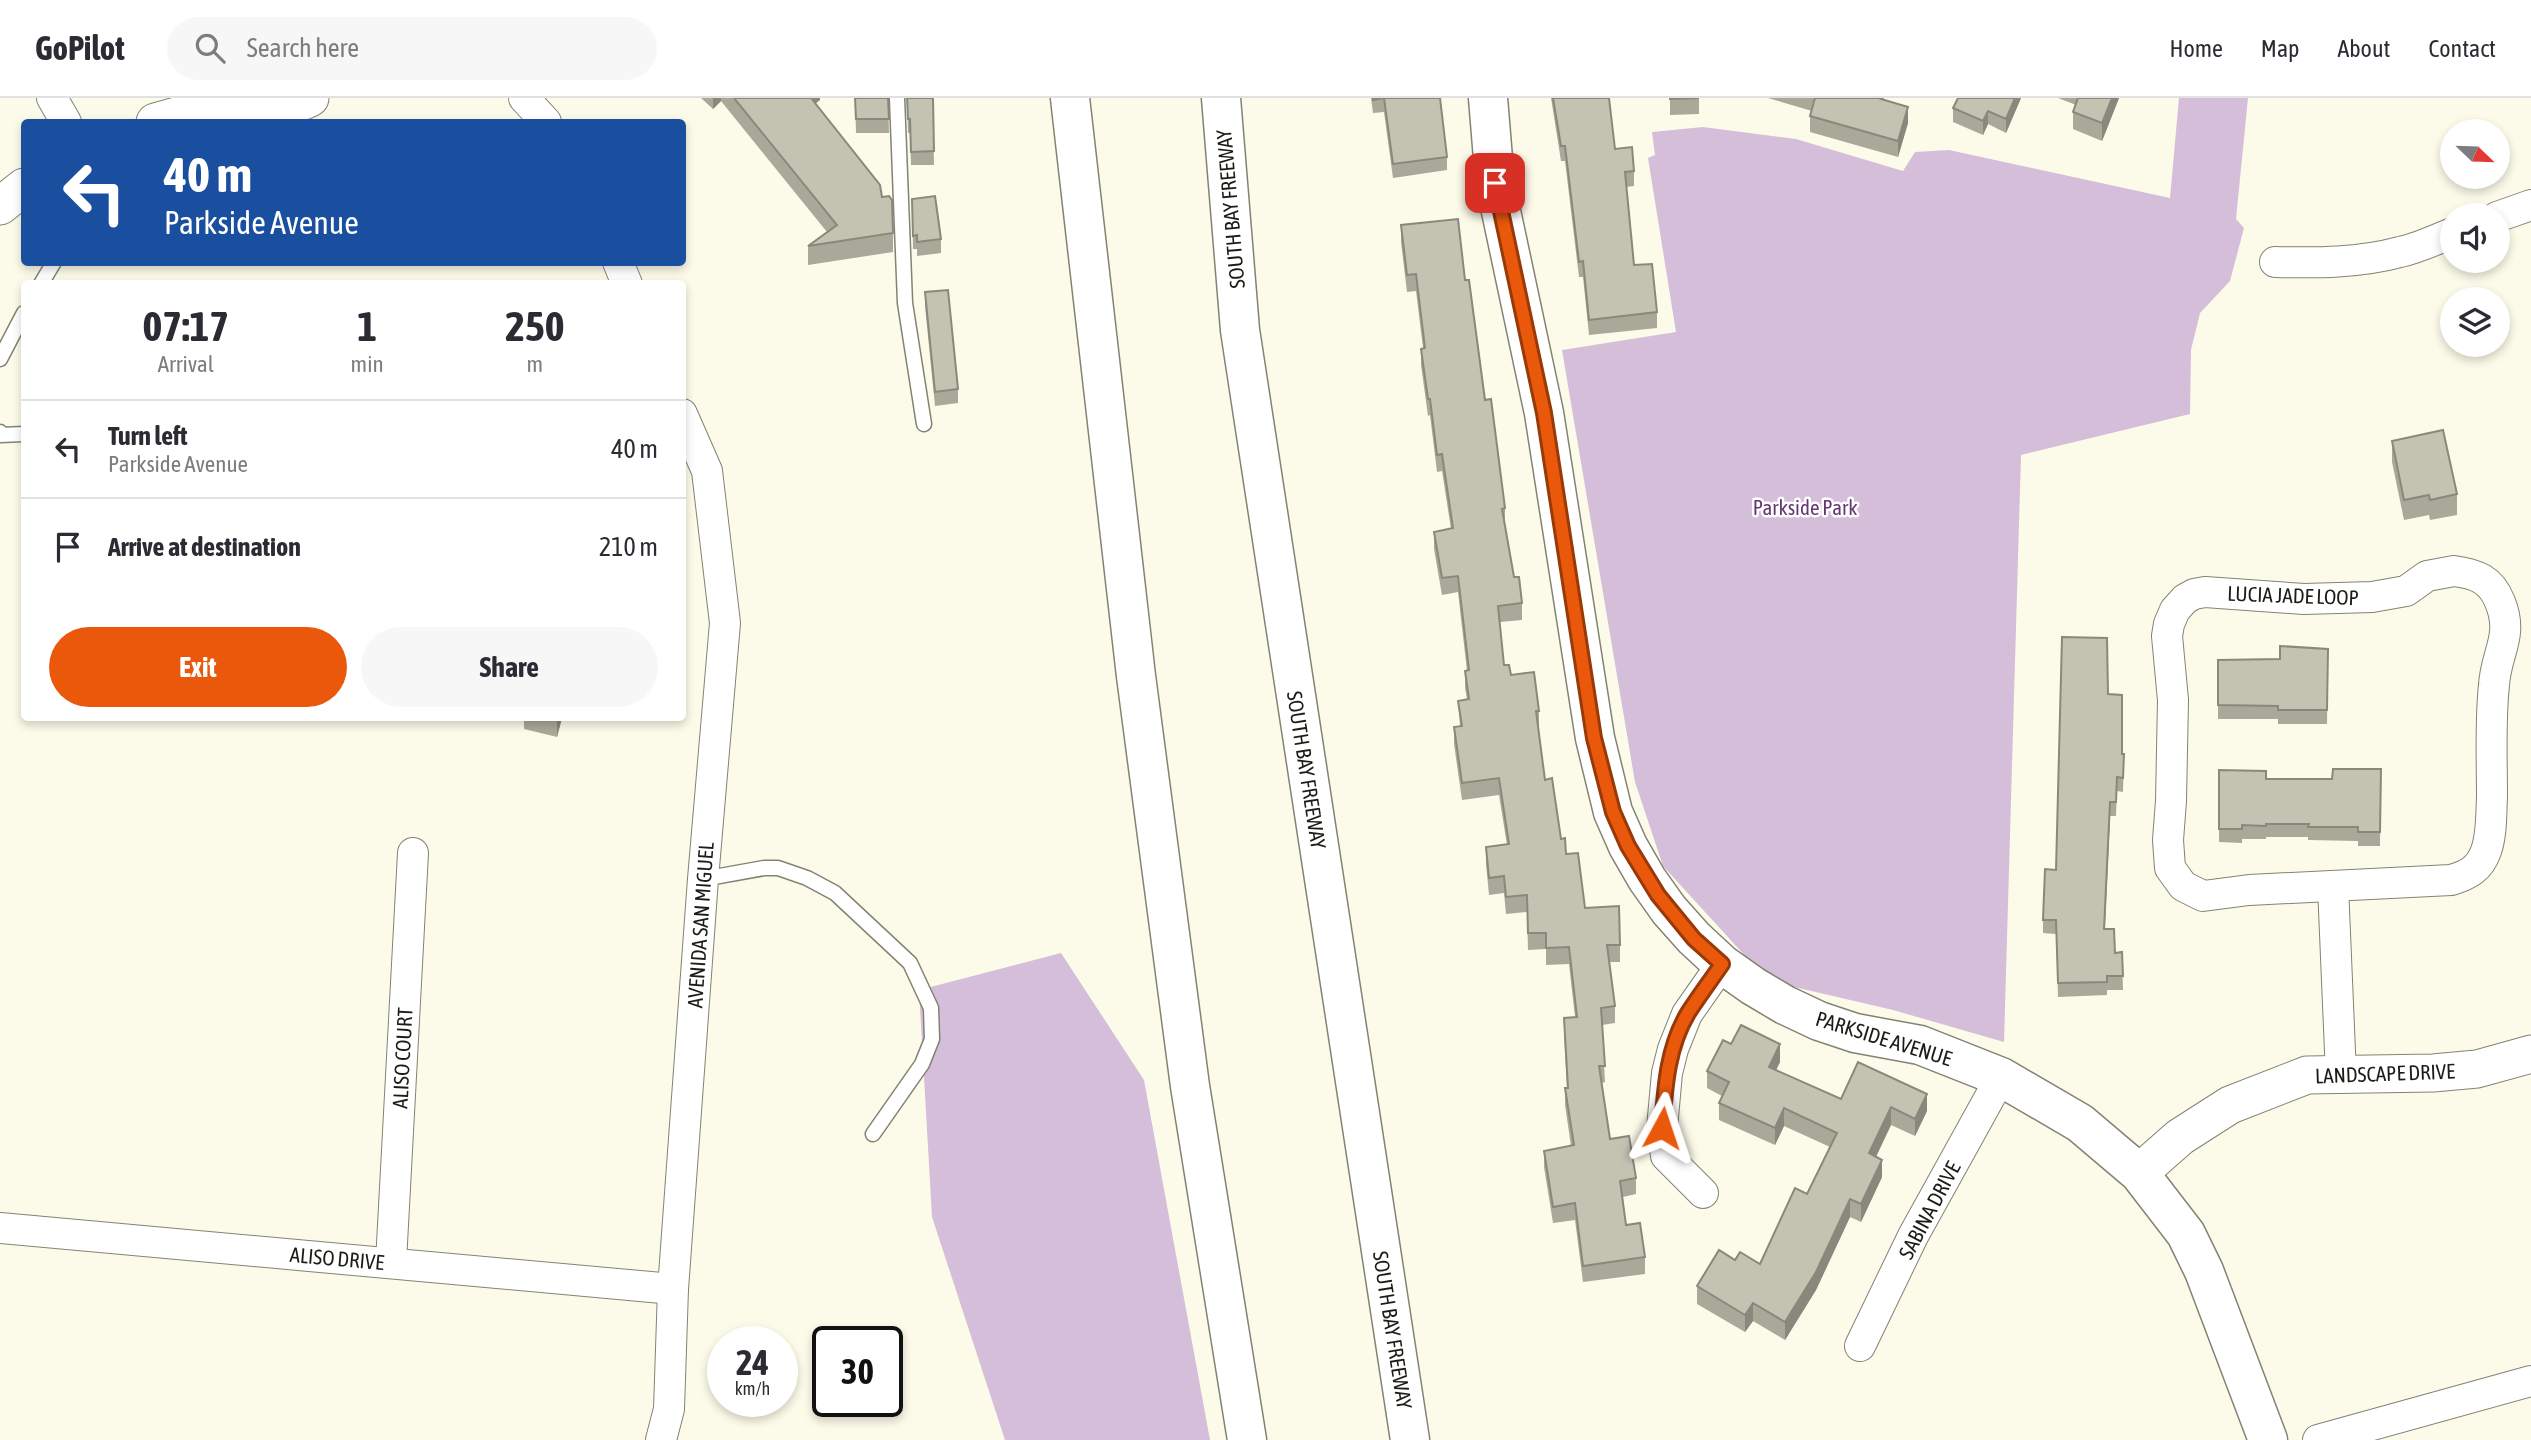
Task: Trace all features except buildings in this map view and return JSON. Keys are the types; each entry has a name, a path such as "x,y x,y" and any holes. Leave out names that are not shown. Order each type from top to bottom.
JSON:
{"main road":[{"path":"1070,98 1136,676 1186,1059 1247,1440"},
{"name":"SOUTH BAY FREEWAY","path":"1221,98 1240,330 1410,1440"},
{"name":"PARKSIDE AVENUE","path":"1488,98 1495,183 1544,413 1594,738 1613,812 1628,846 1662,900 1694,939 1722,964 1774,999 1819,1021 1855,1033 1920,1045 2001,1077 2080,1123 2138,1172 2186,1234 2192,1246 2268,1440"}],"street":[{"path":"52,98 63,119"},
{"path":"168,119 180,116 280,111 310,98"},
{"path":"524,98 543,119"},
{"path":"0,206 21,189"},
{"path":"2510,212 2531,205"},
{"path":"2275,262 2328,264 2401,252 2440,237"},
{"name":"AVENIDA SAN MIGUEL","path":"661,1440 669,1409 673,1289 725,623 706,471 686,424"},
{"name":"LUCIA JADE LOOP","path":"2441,572 2477,575 2486,582 2499,600 2506,621 2506,633 2494,684 2488,847 2474,870 2451,880 2333,886 2249,890 2203,896 2183,886 2170,868 2168,840 2173,701 2167,636 2175,610 2185,599 2205,592 2304,599 2372,597 2406,591 2427,576 2441,572"},
{"name":"ALISO COURT","path":"391,1262 413,853"},
{"path":"2333,886 2341,1075"},
{"path":"1703,1193 1667,1156 1662,1128 1667,1073 1673,1049 1687,1014 1722,964"},
{"name":"LANDSCAPE DRIVE","path":"2138,1172 2179,1137 2230,1105 2307,1075 2444,1072 2477,1069 2531,1055"},
{"name":"SABINA DRIVE","path":"1860,1346 1913,1236 2001,1077"},
{"name":"ALISO DRIVE","path":"0,1228 673,1289"},
{"path":"2318,1440 2531,1381"}],"lane":[{"path":"897,98 905,303 924,424"},
{"path":"0,359 21,319"},
{"path":"0,432 0,435 21,434"},
{"path":"703,879 764,868 778,868 807,878 835,893 910,963 931,1008 932,1039 922,1064 873,1134"}],"green space":[{"name":"Parkside Park","path":"2179,98 2248,98 2236,219 2244,228 2230,281 2200,313 2191,350 2190,414 2021,455 2004,1042 1893,1010 1768,981 1663,866 1635,782 1562,350 1676,332 1648,158 1655,155 1652,132 1703,127 1796,139 1903,171 1915,152 1949,150 2170,198"},
{"path":"1061,953 1144,1080 1210,1440 1005,1440 932,1217 919,990"}],"route":[{"path":"1495,183 1544,413 1594,738 1613,812 1628,846 1658,895 1694,939 1722,964 1687,1014 1673,1049 1667,1073 1662,1128"}]}
